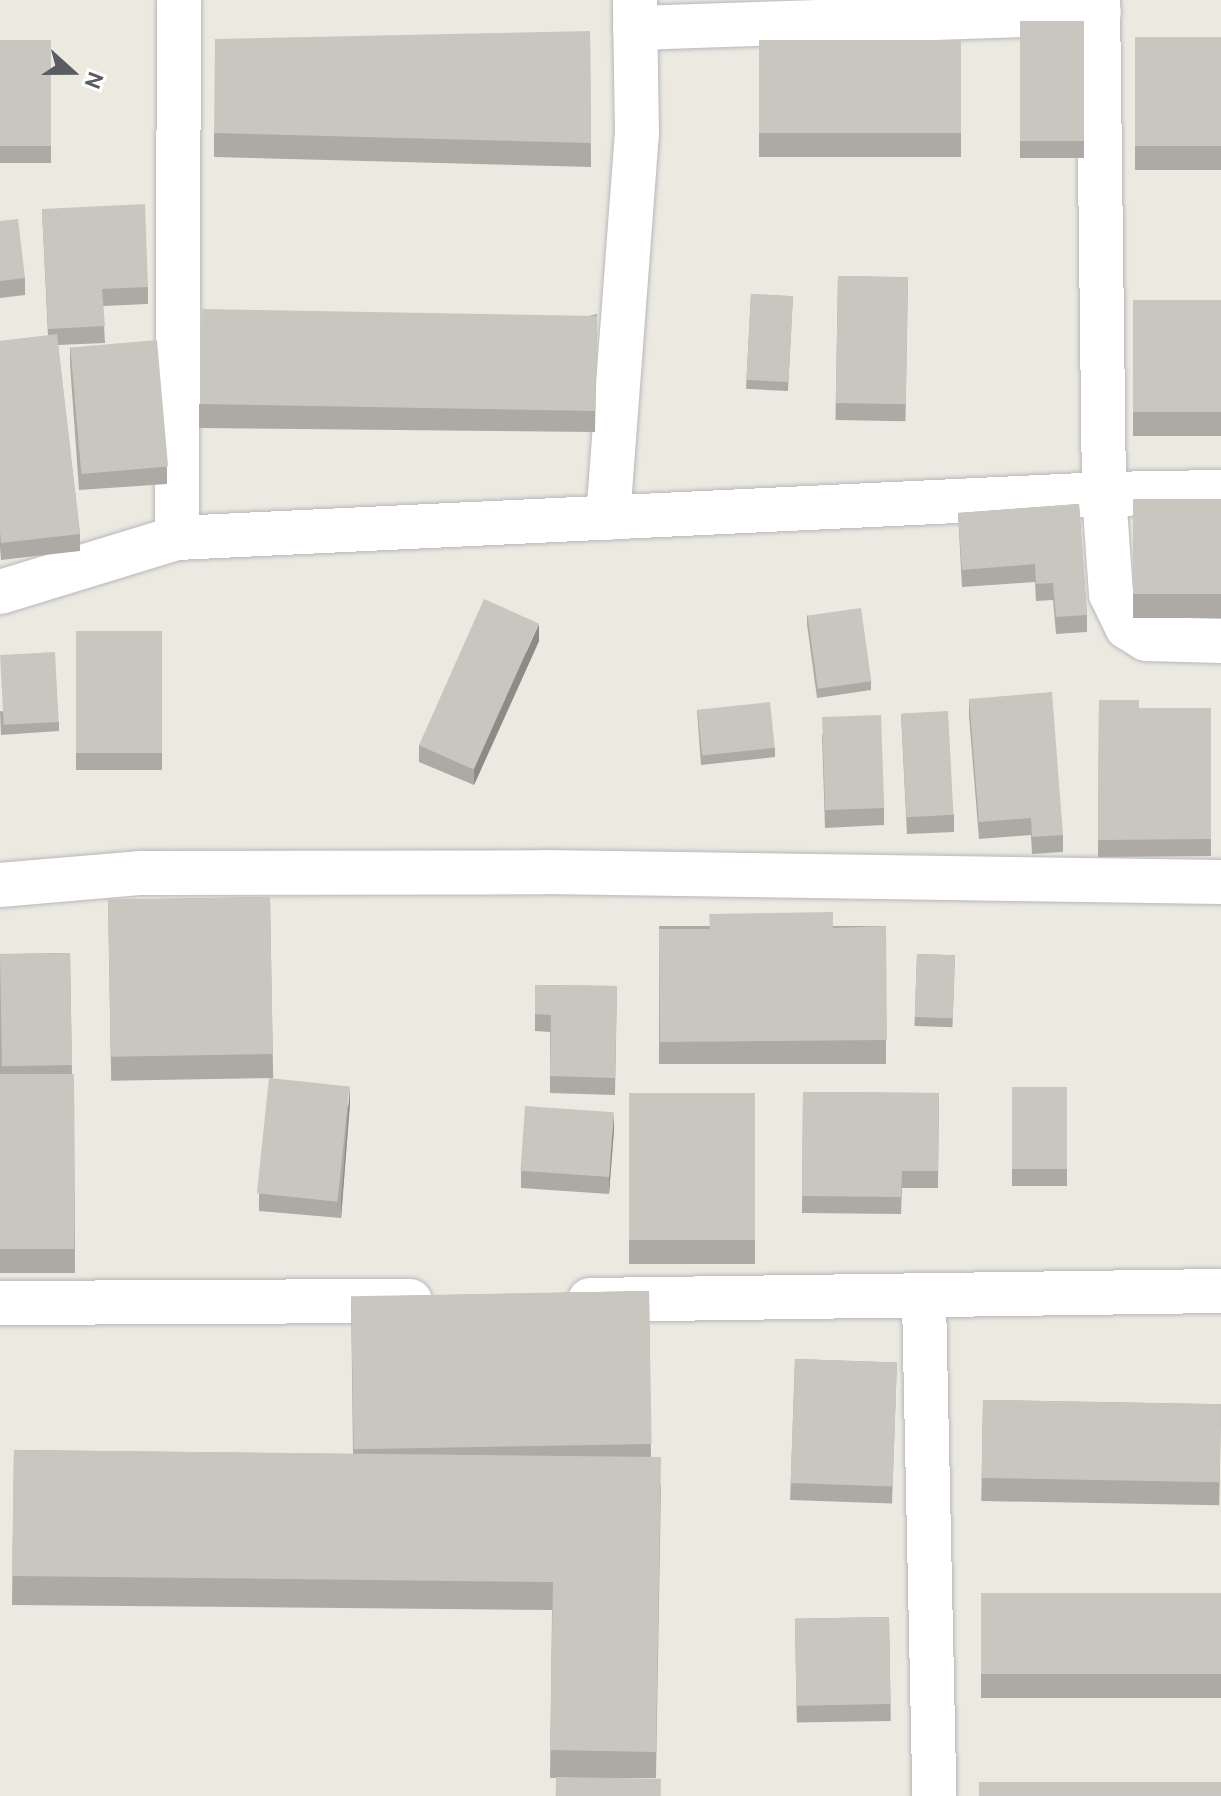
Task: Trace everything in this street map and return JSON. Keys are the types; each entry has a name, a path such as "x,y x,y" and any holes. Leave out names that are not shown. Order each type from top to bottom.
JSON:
{"street":[{"path":"177,538 179,0"},
{"path":"608,518 637,134 635,14 1098,6 1104,494 1111,594 1127,627 1146,639 1221,641"},
{"path":"0,592 177,538 1104,494 1221,492"},
{"path":"0,885 141,873 531,872 1221,882"},
{"path":"542,1301 924,1299 1221,1291"},
{"path":"924,1299 934,1796"},
{"path":"0,1303 446,1301"}],"building":[{"path":"1020,21 1084,21 1084,141 1020,141"},
{"path":"590,31 591,143 214,133 215,39"},
{"path":"1135,37 1221,37 1221,146 1135,146"},
{"path":"0,40 51,40 51,146 0,146"},
{"path":"759,40 961,40 961,133 759,133"},
{"path":"145,204 148,287 102,289 105,326 48,329 42,209"},
{"path":"18,219 25,278 0,281 0,221"},
{"path":"838,276 908,277 906,404 836,403"},
{"path":"751,294 793,296 788,382 746,380"},
{"path":"1133,300 1221,300 1221,412 1133,412"},
{"path":"202,309 597,316 595,411 200,404"},
{"path":"57,334 80,534 1,543 0,341"},
{"path":"157,340 168,467 81,474 70,348"},
{"path":"1133,499 1221,499 1221,594 1133,594"},
{"path":"1079,504 1087,615 1056,617 1053,583 1036,584 1035,564 962,570 958,513"},
{"path":"484,599 539,623 474,770 419,745"},
{"path":"861,608 871,681 818,689 808,616"},
{"path":"76,631 162,631 162,753 76,753"},
{"path":"55,652 59,722 4,725 0,655"},
{"path":"1052,692 1063,835 1032,837 1031,818 979,822 969,699"},
{"path":"1099,700 1139,700 1139,708 1211,708 1211,839 1098,840"},
{"path":"770,702 775,748 702,755 697,710"},
{"path":"948,711 953,815 907,817 901,713"},
{"path":"881,715 884,808 825,810 822,717"},
{"path":"270,897 273,1054 111,1057 108,900"},
{"path":"833,912 833,928 886,926 887,1040 660,1042 659,929 710,929 709,914"},
{"path":"70,953 72,1065 2,1066 0,954"},
{"path":"917,954 955,955 953,1018 915,1017"},
{"path":"535,985 617,986 615,1078 550,1076 551,1015 535,1014"},
{"path":"0,1074 74,1074 74,1249 0,1249"},
{"path":"269,1078 350,1086 337,1202 257,1193"},
{"path":"1012,1087 1067,1087 1067,1169 1012,1169"},
{"path":"803,1092 939,1093 938,1171 902,1171 901,1197 802,1196"},
{"path":"629,1093 755,1093 755,1240 629,1240"},
{"path":"525,1106 614,1112 609,1177 520,1171"},
{"path":"649,1291 652,1444 354,1449 351,1296"},
{"path":"795,1359 897,1363 893,1486 791,1483"},
{"path":"983,1400 1221,1404 1220,1482 982,1478"},
{"path":"14,1450 661,1457 656,1752 550,1750 553,1582 12,1576"},
{"path":"981,1593 1221,1593 1221,1674 981,1674"},
{"path":"889,1617 891,1704 797,1706 795,1619"},
{"path":"556,1777 661,1779 661,1796 556,1796"},
{"path":"979,1782 1221,1782 1221,1796 979,1796"}]}
